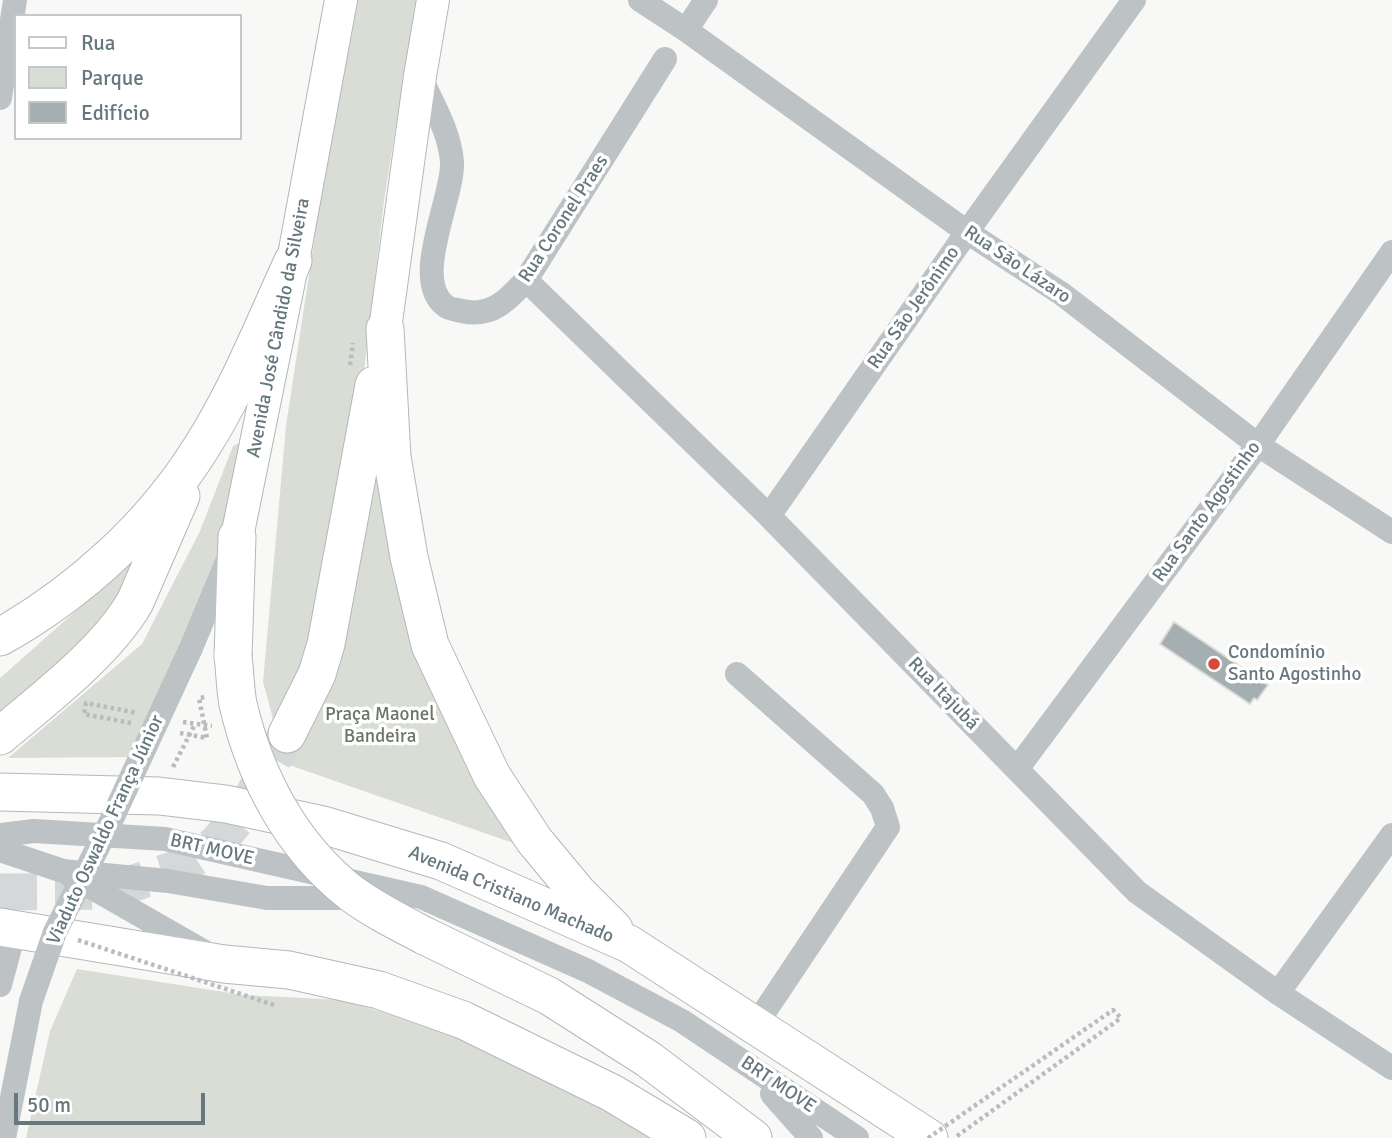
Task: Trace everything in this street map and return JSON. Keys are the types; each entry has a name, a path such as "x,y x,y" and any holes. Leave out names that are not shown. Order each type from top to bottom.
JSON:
{"highway":[{"path":"0,637 26,623 85,578 134,535 176,485 202,447 230,396 293,261"},
{"path":"286,734 317,674 326,644 385,329"},
{"path":"385,329 392,457 409,557 430,645 492,776 534,840 578,893 629,944"},
{"path":"0,736 92,654 126,617 141,590 202,447"},
{"path":"237,537 233,656 238,702 264,782 288,826 351,892 425,936 549,996 648,1059 751,1136"},
{"name":"Avenida Cristiano Machado","path":"0,792 159,796 226,804 323,825 441,861 629,944 928,1138"},
{"path":"7,928 224,964 289,970 379,990 463,1020 611,1093 687,1138"}],"main road":[{"name":"Avenida José Cândido da Silveira","path":"237,537 293,261 341,0"},
{"path":"385,329 433,0"}],"street":[{"path":"0,98 15,0"},
{"name":"Rua São Lázaro","path":"640,0 686,30 967,232 1062,293 1258,445 1392,532"},
{"path":"686,30 706,0"},
{"name":"Rua São Jerônimo","path":"769,516 967,232 1134,0"},
{"name":"Rua Coronel Praes","path":"420,76 448,140 452,164 430,267 432,287 446,306 467,312 485,313 506,302 526,281 665,60"},
{"name":"Rua Santo Agostinho","path":"1017,769 1258,445 1392,252"},
{"name":"Rua Itajubá","path":"526,281 769,516 1137,892 1278,993 1392,1068"},
{"name":"Avenida José Cândido da Silveira","path":"191,648 237,537"},
{"name":"Viaduto Oswaldo França Júnior","path":"4,1138 31,1001 55,932 111,821 191,648"},
{"path":"737,674 873,794 882,808 888,827 755,1026"},
{"name":"BRT MOVE","path":"0,835 34,831 165,839 421,897 588,971 682,1021 857,1138"},
{"path":"1278,993 1392,835"},
{"name":"BRT MOVE","path":"0,850 63,871 224,964"},
{"name":"BRT MOVE","path":"63,871 168,881 267,898 421,897"},
{"path":"0,985 7,928"},
{"name":"BRT MOVE","path":"734,1056 811,1138"}],"path":[{"path":"159,796 195,724"},
{"path":"55,932 277,1006"},
{"path":"928,1138 1113,1010 1121,1018 954,1138"}],"green space":[{"path":"353,0 416,0 384,201 358,423 327,602 278,737 263,682 286,426"},
{"path":"239,443 244,446 221,557 133,757 8,758 142,644 200,531 233,446"},
{"name":"Praça Maonel Bandeira","path":"372,448 516,844 289,765 333,665"},
{"path":"147,548 121,604 0,718 0,678"},
{"path":"77,969 243,995 343,1000 431,1027 519,1060 660,1138 26,1138 50,1031"}],"building":[{"name":"Condomínio Santo Agostinho","path":"1174,622 1268,685 1257,700 1254,698 1250,704 1160,644"}],"tunnel":[{"path":"0,892 110,891 179,868 216,844 245,810 287,734"}],"place":[{"name":"Condomínio Santo Agostinho","path":"1214,664"}]}
